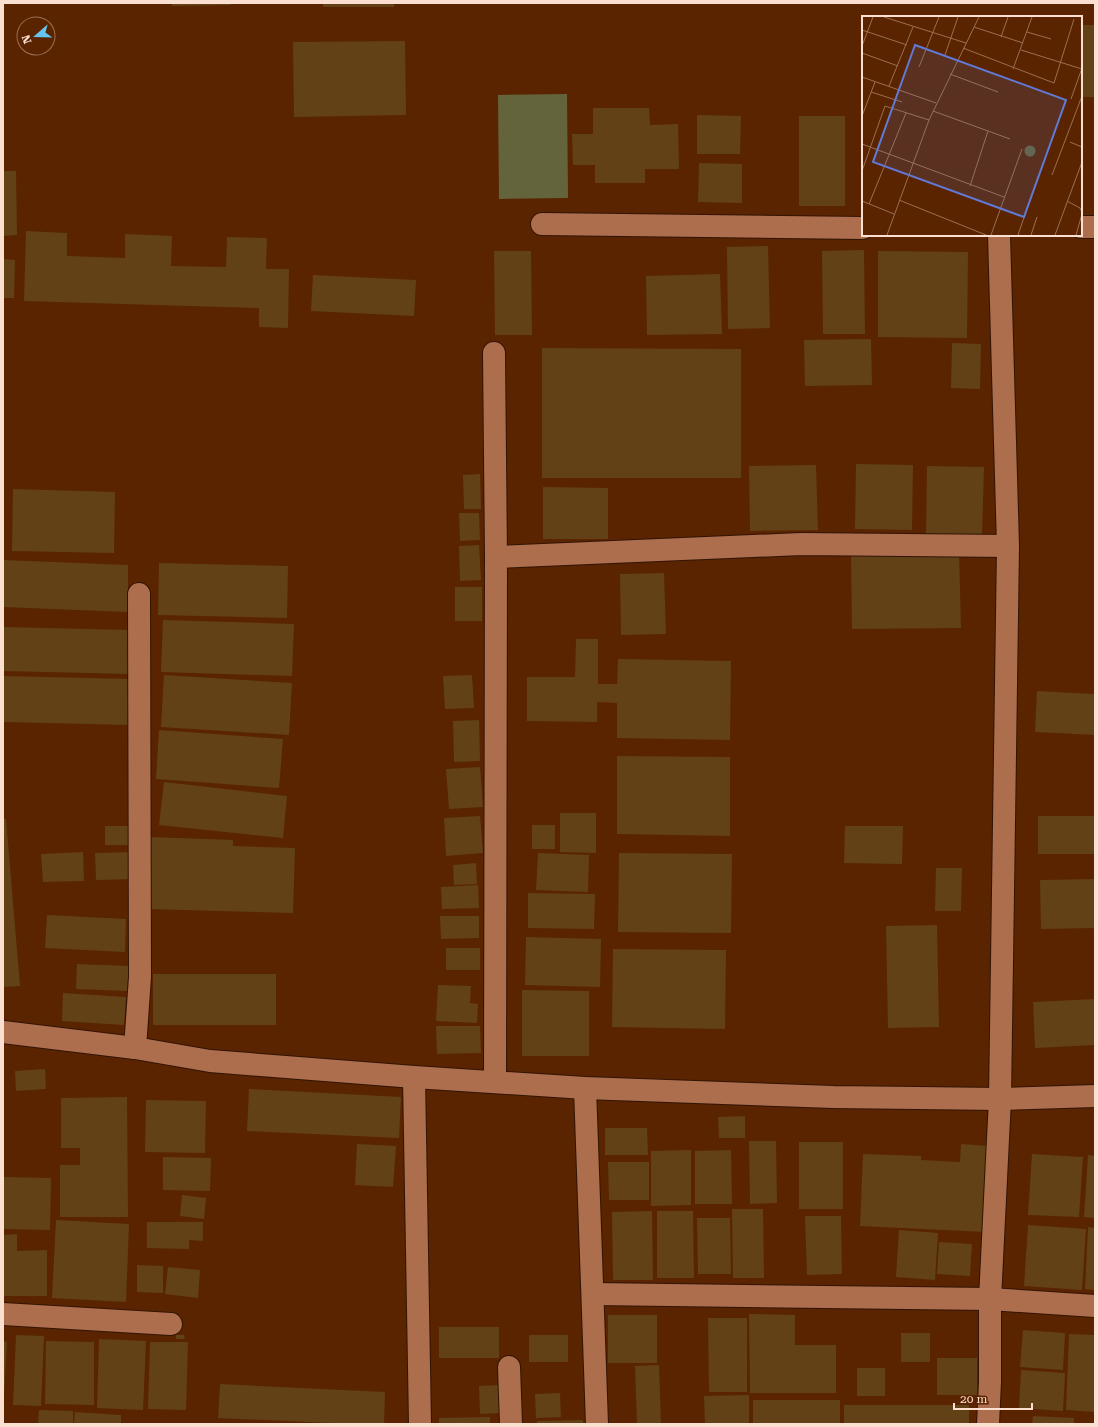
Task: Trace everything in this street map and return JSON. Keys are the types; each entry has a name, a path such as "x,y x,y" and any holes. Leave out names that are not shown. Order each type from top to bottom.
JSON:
{"street":[{"path":"542,224 862,228"},
{"path":"1082,227 1095,227"},
{"path":"988,1424 990,1382 990,1299 1000,1099 1008,546 999,236"},
{"path":"494,353 496,557 495,1082"},
{"path":"496,557 801,544 1008,546"},
{"path":"135,1048 140,977 139,594"},
{"path":"3,1032 135,1048 210,1061 414,1077 585,1088 833,1097 1000,1099 1095,1096"},
{"path":"414,1077 420,1424"},
{"path":"585,1088 593,1294 596,1424"},
{"path":"593,1294 990,1299 1095,1306"},
{"path":"3,1314 171,1324"},
{"path":"509,1367 511,1424"}],"shaded area":[{"path":"567,94 568,198 499,199 498,95"}],"building":[{"path":"172,3 230,3 231,5 172,6"},
{"path":"323,3 394,3 394,7 323,7"},
{"path":"1082,25 1095,25 1095,97 1082,97"},
{"path":"405,41 406,115 294,117 293,42"},
{"path":"593,108 649,108 650,125 678,124 679,169 645,169 645,183 595,183 595,165 573,165 572,134 593,134"},
{"path":"697,115 741,116 740,154 697,154"},
{"path":"799,116 845,116 845,206 799,206"},
{"path":"699,163 742,164 742,203 698,202"},
{"path":"3,171 16,171 17,235 3,236"},
{"path":"26,231 67,233 67,256 125,258 125,234 172,236 171,266 226,267 227,237 267,238 266,269 289,269 288,328 259,327 259,308 24,301"},
{"path":"768,246 770,328 728,329 727,247"},
{"path":"864,250 865,334 823,334 822,251"},
{"path":"494,251 531,251 532,335 495,335"},
{"path":"878,251 968,252 967,338 878,337"},
{"path":"3,259 15,260 14,298 3,298"},
{"path":"720,274 722,334 647,335 646,276"},
{"path":"313,275 416,280 414,316 311,311"},
{"path":"871,339 872,385 805,386 804,340"},
{"path":"952,343 981,344 980,389 951,388"},
{"path":"542,348 741,349 741,478 542,478"},
{"path":"856,464 913,465 912,530 855,529"},
{"path":"816,465 818,530 750,531 749,466"},
{"path":"927,466 984,467 982,535 926,534"},
{"path":"480,474 481,509 464,509 463,475"},
{"path":"543,487 608,488 608,539 543,539"},
{"path":"13,489 115,492 114,553 12,551"},
{"path":"459,513 479,513 480,540 460,541"},
{"path":"479,545 481,580 460,581 459,546"},
{"path":"959,551 961,628 852,629 851,553"},
{"path":"3,560 128,565 128,612 3,607"},
{"path":"159,563 288,566 287,618 158,615"},
{"path":"664,573 666,634 621,635 620,574"},
{"path":"455,587 482,587 482,621 455,621"},
{"path":"163,620 294,624 292,676 161,672"},
{"path":"3,627 131,630 130,674 3,671"},
{"path":"576,639 598,639 598,684 617,684 618,659 731,661 730,740 617,738 617,703 597,702 597,722 527,721 527,677 575,677"},
{"path":"164,675 292,683 289,735 161,727"},
{"path":"472,675 474,708 445,709 443,676"},
{"path":"3,676 132,679 131,725 3,722"},
{"path":"1037,691 1095,694 1095,735 1035,732"},
{"path":"479,720 480,761 454,762 453,721"},
{"path":"159,730 283,739 279,788 156,779"},
{"path":"617,756 730,757 730,836 617,834"},
{"path":"480,767 483,807 449,809 446,769"},
{"path":"164,782 287,796 283,838 159,825"},
{"path":"560,813 596,813 596,853 560,852"},
{"path":"480,816 483,853 446,856 444,818"},
{"path":"1038,816 1095,816 1095,854 1038,854"},
{"path":"3,819 6,819 20,986 3,987"},
{"path":"532,825 555,825 555,849 532,849"},
{"path":"105,826 137,826 137,845 105,845"},
{"path":"845,826 903,826 902,864 844,863"},
{"path":"149,837 233,840 233,846 295,848 293,913 146,909"},
{"path":"83,852 84,881 43,882 41,854"},
{"path":"136,852 136,879 96,880 95,853"},
{"path":"538,853 589,855 588,892 536,890"},
{"path":"619,853 732,854 731,933 618,932"},
{"path":"476,863 477,884 454,885 453,865"},
{"path":"936,868 962,868 961,911 935,911"},
{"path":"1095,879 1095,928 1041,929 1040,880"},
{"path":"478,885 479,908 442,909 441,887"},
{"path":"528,893 595,894 594,929 528,928"},
{"path":"47,915 126,919 125,952 45,948"},
{"path":"440,916 479,916 479,938 441,939"},
{"path":"937,925 939,1027 888,1028 886,926"},
{"path":"526,937 601,939 600,987 525,985"},
{"path":"446,948 480,948 480,970 446,970"},
{"path":"613,949 726,950 725,1029 612,1027"},
{"path":"77,964 129,966 127,991 76,989"},
{"path":"153,974 276,974 276,1025 153,1025"},
{"path":"438,985 471,986 470,1003 478,1004 477,1023 436,1021"},
{"path":"522,990 589,991 589,1056 522,1056"},
{"path":"63,993 126,997 124,1025 62,1021"},
{"path":"1095,999 1095,1045 1035,1048 1033,1002"},
{"path":"436,1026 480,1026 481,1053 437,1054"},
{"path":"45,1069 46,1089 16,1091 15,1071"},
{"path":"249,1089 401,1097 399,1138 247,1131"},
{"path":"127,1097 128,1217 60,1217 60,1165 80,1165 80,1148 61,1148 61,1098"},
{"path":"146,1100 206,1101 205,1153 145,1152"},
{"path":"745,1116 745,1138 719,1138 718,1117"},
{"path":"605,1128 647,1128 648,1155 605,1155"},
{"path":"749,1141 776,1141 777,1203 750,1204"},
{"path":"799,1142 843,1142 843,1209 799,1209"},
{"path":"357,1144 396,1146 393,1187 355,1185"},
{"path":"961,1144 989,1146 985,1232 860,1226 863,1154 921,1156 921,1160 960,1162"},
{"path":"691,1150 691,1205 651,1206 651,1151"},
{"path":"731,1150 732,1204 695,1204 695,1151"},
{"path":"1032,1154 1083,1157 1079,1217 1028,1215"},
{"path":"1088,1155 1095,1156 1095,1218 1084,1217"},
{"path":"163,1157 211,1158 210,1191 163,1190"},
{"path":"608,1162 649,1162 649,1200 609,1200"},
{"path":"3,1177 51,1178 50,1230 3,1229"},
{"path":"182,1195 206,1198 204,1219 180,1216"},
{"path":"732,1209 763,1209 764,1278 733,1278"},
{"path":"652,1211 653,1280 613,1280 612,1212"},
{"path":"657,1211 693,1211 694,1278 657,1278"},
{"path":"805,1216 841,1216 842,1274 807,1275"},
{"path":"697,1218 730,1218 731,1274 698,1274"},
{"path":"56,1220 129,1224 126,1302 52,1298"},
{"path":"147,1222 203,1222 203,1241 189,1240 189,1249 147,1248"},
{"path":"1028,1225 1086,1229 1082,1290 1024,1286"},
{"path":"1088,1227 1095,1228 1095,1290 1085,1289"},
{"path":"899,1230 938,1233 935,1280 896,1277"},
{"path":"17,1234 17,1251 47,1250 47,1296 3,1296 3,1235"},
{"path":"939,1242 972,1244 970,1276 937,1274"},
{"path":"137,1265 163,1266 163,1293 137,1292"},
{"path":"168,1267 200,1270 198,1298 165,1294"},
{"path":"749,1314 795,1315 795,1345 836,1345 836,1393 750,1393"},
{"path":"608,1315 657,1315 657,1363 608,1363"},
{"path":"708,1318 747,1318 747,1392 709,1392"},
{"path":"439,1327 499,1327 499,1358 439,1358"},
{"path":"1023,1330 1065,1333 1063,1370 1020,1367"},
{"path":"901,1333 930,1333 930,1362 901,1362"},
{"path":"1069,1334 1095,1335 1095,1412 1066,1410"},
{"path":"16,1335 44,1336 41,1406 13,1405"},
{"path":"176,1335 184,1335 185,1339 176,1339"},
{"path":"529,1335 568,1335 568,1362 529,1362"},
{"path":"99,1339 146,1341 143,1410 97,1408"},
{"path":"3,1341 7,1342 4,1395 3,1394"},
{"path":"46,1341 94,1342 94,1405 45,1404"},
{"path":"150,1342 188,1342 186,1410 148,1409"},
{"path":"937,1358 977,1358 977,1395 937,1395"},
{"path":"659,1365 661,1424 637,1424 635,1366"},
{"path":"857,1368 885,1368 885,1396 857,1396"},
{"path":"1021,1370 1065,1373 1063,1411 1019,1408"},
{"path":"220,1384 385,1392 384,1424 218,1418"},
{"path":"499,1385 500,1413 480,1414 479,1386"},
{"path":"560,1393 561,1417 536,1418 535,1394"},
{"path":"749,1395 749,1424 705,1424 704,1396"},
{"path":"753,1400 840,1400 840,1424 753,1424"},
{"path":"844,1405 969,1405 969,1424 844,1424"},
{"path":"39,1410 73,1411 73,1424 38,1424"},
{"path":"75,1412 121,1415 121,1424 74,1424"},
{"path":"1033,1416 1074,1418 1074,1424 1032,1424"},
{"path":"490,1417 490,1424 439,1424 439,1418"},
{"path":"583,1420 583,1424 537,1424 537,1421"}]}
